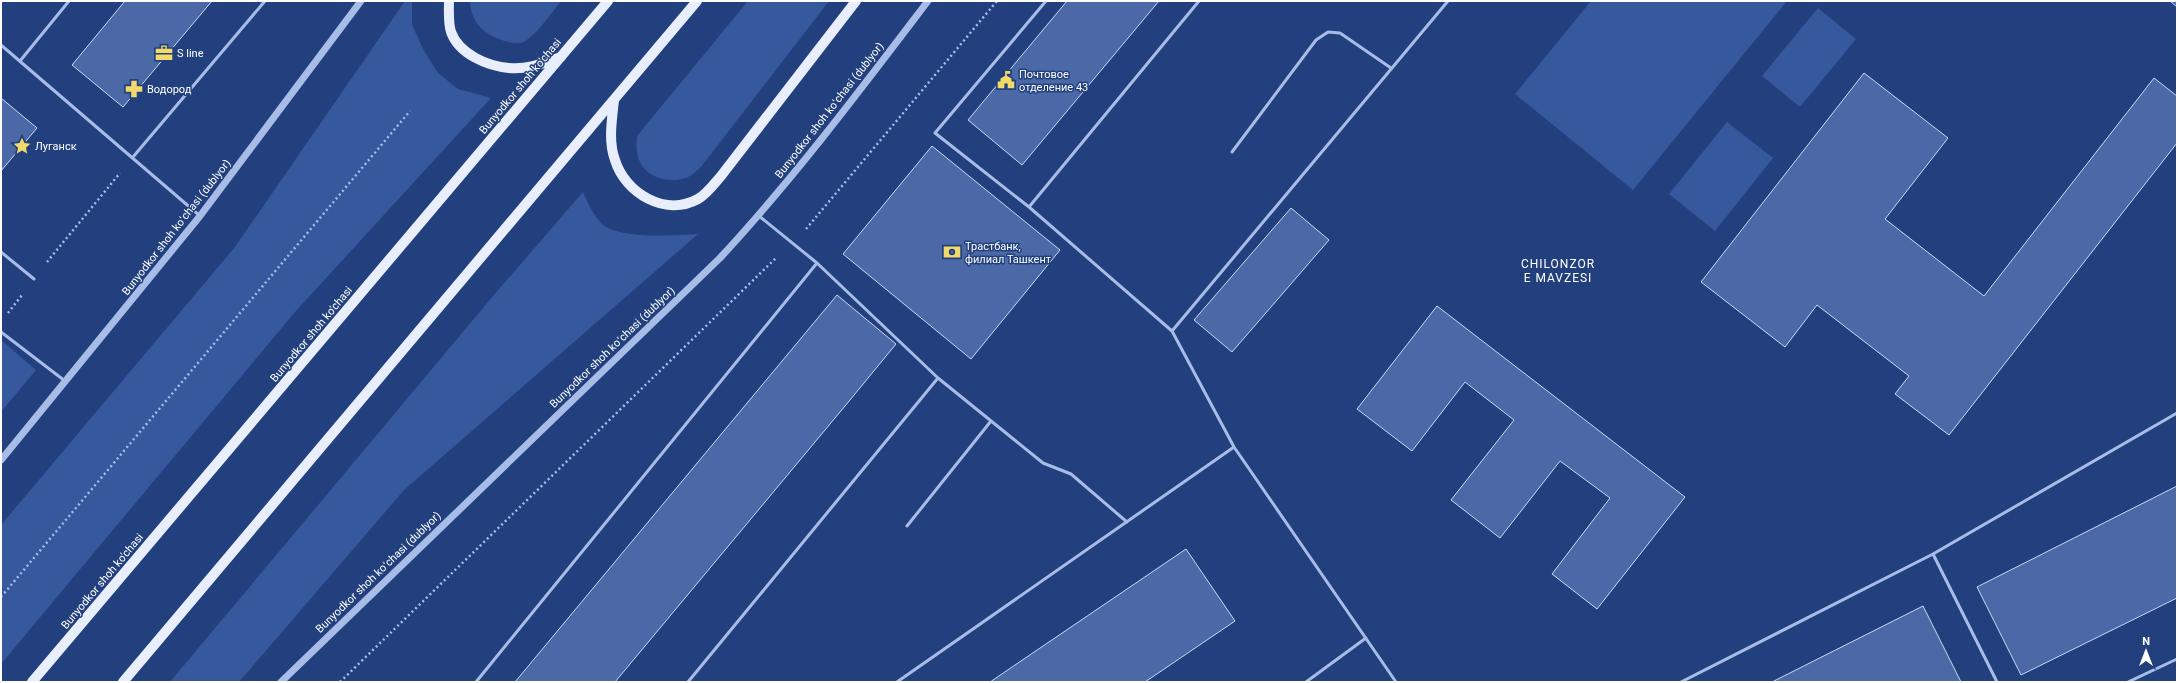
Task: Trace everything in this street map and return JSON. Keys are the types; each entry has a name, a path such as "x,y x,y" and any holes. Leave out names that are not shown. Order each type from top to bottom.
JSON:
{"main road":[{"path":"450,1 451,32 463,50 485,63 510,68 535,66 561,57"},
{"name":"Bunyodkor shoh ko'chasi","path":"32,682 608,1"},
{"path":"123,682 697,1"},
{"path":"614,100 611,125 612,148 618,171 625,181 633,190 654,201 677,204 698,199 721,176 856,1"}],"street":[{"name":"Bunyodkor shoh koʻchasi (dublyor)","path":"1,460 200,216 361,1"},
{"name":"Bunyodkor shoh koʻchasi (dublyor)","path":"281,682 720,258 759,216 801,166 928,1"}],"lane":[{"path":"20,61 69,1"},
{"path":"133,157 265,1"},
{"path":"1046,1 935,133 1029,206 1172,330 1234,447 1396,682"},
{"path":"1029,206 1199,1"},
{"path":"1172,330 1448,1"},
{"path":"1232,152 1316,40 1328,32 1340,33 1391,68"},
{"path":"1,45 200,216"},
{"path":"759,216 817,263 938,378 1043,463 1071,474 1127,522"},
{"path":"1,252 34,279"},
{"path":"476,682 817,263"},
{"path":"1,332 66,382"},
{"path":"688,682 938,378"},
{"path":"1681,682 1933,554 2177,413"},
{"path":"907,526 992,421"},
{"path":"897,682 1234,447"},
{"path":"1933,554 1997,682"},
{"path":"1306,682 1366,638"},
{"path":"2128,682 2177,659"}],"path":[{"path":"340,682 810,225 997,1"},
{"path":"1,597 410,111"},
{"path":"6,316 34,279 133,157"}],"shaded area":[{"path":"405,1 412,1 412,25 424,51 438,73 458,89 491,98 295,312 1,664 1,525 235,247"},
{"path":"470,1 561,1 537,31 521,43 512,43 489,34 479,26 473,15"},
{"path":"748,1 829,1 701,167 692,175 682,179 669,180 655,177 645,169 639,161 636,143 637,136"},
{"path":"1591,1 1787,1 1633,190 1515,94"},
{"path":"1818,8 1856,39 1800,107 1762,76"},
{"path":"1727,122 1773,158 1715,231 1669,194"},
{"path":"583,192 596,217 602,224 610,229 621,232 648,235 698,234 404,490 239,682 170,682 493,296"},
{"path":"1,340 36,370 1,412"}],"building":[{"path":"125,1 212,1 123,107 72,65"},
{"path":"1067,1 1159,1 1022,165 968,120"},
{"path":"2170,1 2177,1 2177,7"},
{"path":"1864,73 1948,138 1885,219 1984,296 2154,78 2177,96 2177,143 1949,435 1895,394 1909,376 1817,305 1785,347 1701,282"},
{"path":"1,98 37,128 1,171"},
{"name":"Трастбанк, филиал Ташкент","path":"932,146 1060,250 971,359 843,254"},
{"path":"1291,208 1329,240 1232,352 1194,320"},
{"path":"837,295 896,344 850,400 615,682 515,682"},
{"path":"1437,306 1685,497 1597,609 1552,574 1610,498 1560,461 1500,538 1451,500 1514,420 1465,382 1412,451 1357,409"},
{"path":"2177,486 2177,598 2021,675 1977,587"},
{"path":"1186,549 1235,621 1145,682 990,682"},
{"path":"1923,606 1961,682 1772,682"}],"place":[{"name":"S line","path":"164,53"},
{"name":"Почтовое отделение 43","path":"1006,80"},
{"name":"Водород","path":"134,89"},
{"name":"Луганск","path":"22,146"},
{"name":"Трастбанк, филиал Ташкент","path":"952,252"}],"district":[{"name":"CHILONZOR E MAVZESI","path":"1558,271"}]}
